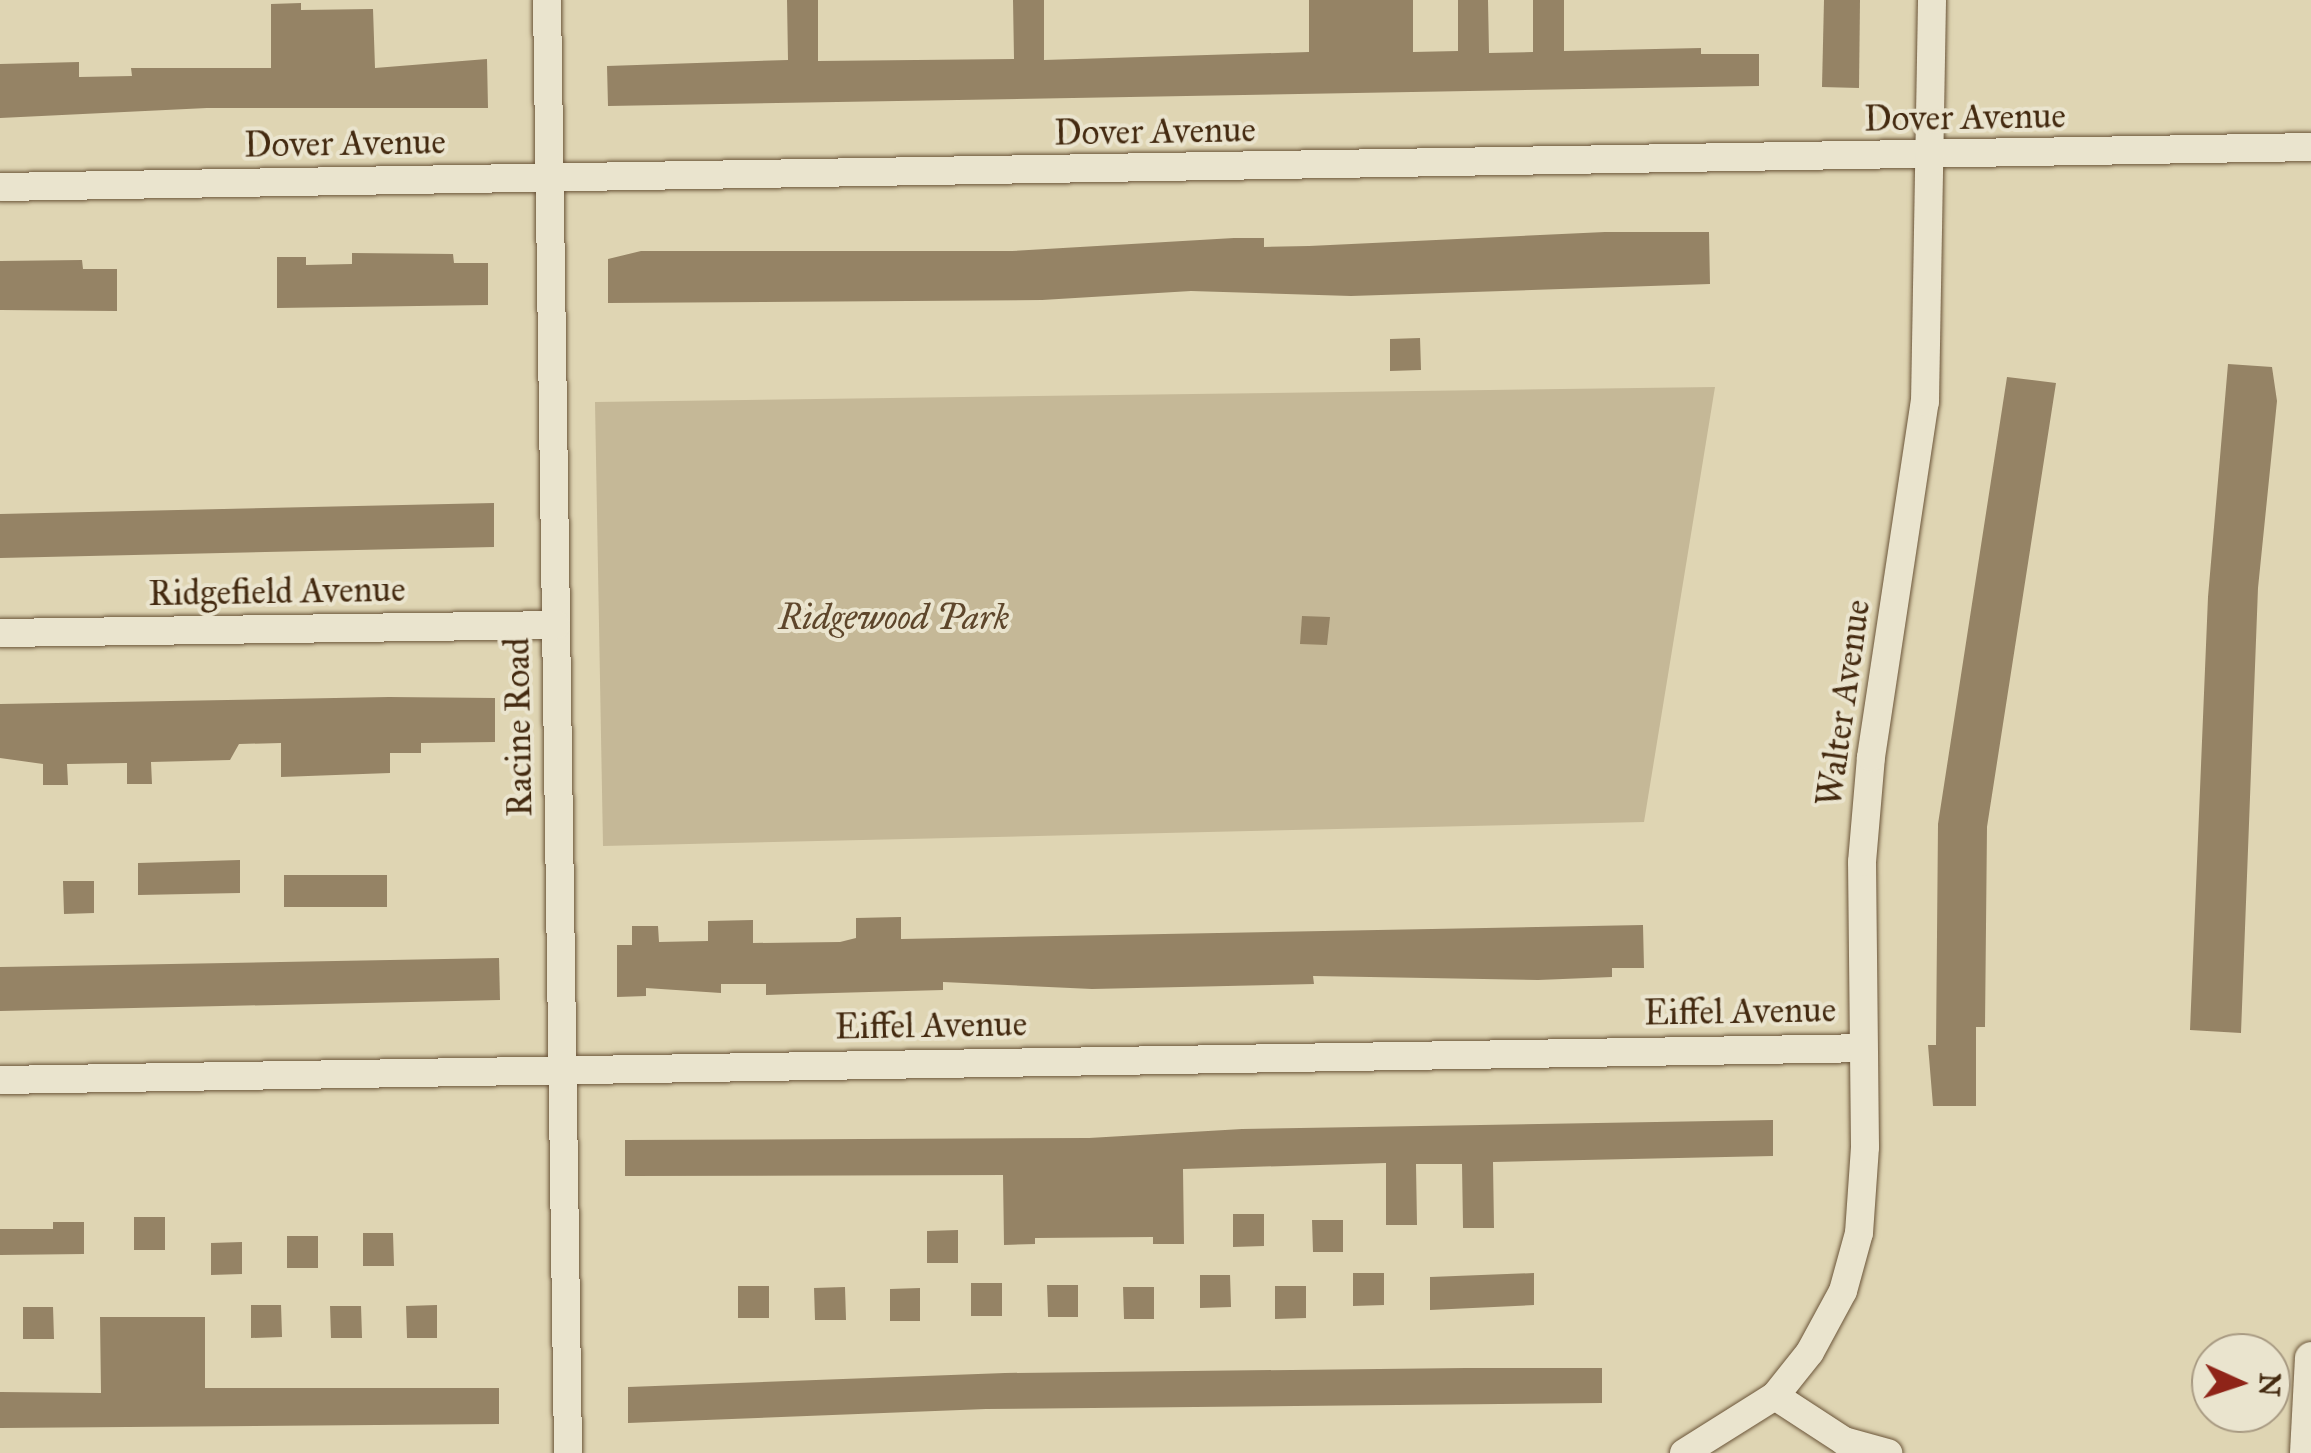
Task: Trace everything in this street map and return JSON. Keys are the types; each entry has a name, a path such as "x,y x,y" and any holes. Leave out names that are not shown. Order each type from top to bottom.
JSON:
{"street":[{"name":"Racine Road","path":"547,0 568,1453"},
{"name":"Walter Avenue","path":"1684,1453 1775,1396 1810,1352 1852,1265 1863,1202 1864,822 1925,402 1932,0"},
{"name":"Dover Avenue","path":"0,187 2311,147"},
{"name":"Ridgefield Avenue","path":"0,633 556,625"},
{"name":"Eiffel Avenue","path":"0,1080 1862,1048"},
{"path":"2306,1453 2311,1358"},
{"path":"1775,1396 1844,1441 1888,1453"}],"green space":[{"name":"Ridgewood Park","path":"1715,387 1644,822 603,846 595,402"}],"building":[{"path":"787,0 818,0 818,61 1014,59 1013,0 1044,0 1044,60 1309,52 1309,0 1413,0 1413,52 1458,51 1458,0 1488,0 1489,53 1533,52 1533,0 1564,0 1564,51 1701,48 1701,54 1759,54 1759,86 608,106 607,66 788,60"},
{"path":"1824,0 1860,0 1859,88 1822,87"},
{"path":"301,3 301,10 373,9 375,68 487,59 488,108 207,108 0,118 0,64 79,62 79,77 132,76 131,68 271,68 271,4"},
{"path":"1605,232 1709,232 1710,284 1351,296 1191,291 1042,300 608,303 608,259 641,251 1012,251 1234,238 1264,238 1264,247"},
{"path":"352,253 453,254 454,263 488,263 488,305 277,308 277,257 306,257 306,265 352,264"},
{"path":"82,260 83,269 117,269 117,311 0,310 0,261"},
{"path":"1420,338 1421,370 1390,371 1390,339"},
{"path":"2228,364 2272,367 2277,401 2258,588 2241,1033 2190,1030 2208,597"},
{"path":"2007,377 2056,383 1987,827 1985,1027 1976,1027 1976,1106 1933,1106 1928,1045 1936,1045 1938,824"},
{"path":"494,503 494,547 0,558 0,514"},
{"path":"1302,616 1330,617 1327,645 1300,644"},
{"path":"495,698 495,742 421,743 421,753 390,753 390,773 281,777 281,743 239,744 230,760 151,762 152,784 127,784 127,763 67,764 68,785 43,785 43,764 0,758 0,704"},
{"path":"240,860 240,893 138,895 138,863"},
{"path":"284,875 387,875 387,907 284,907"},
{"path":"63,881 94,881 94,913 64,914"},
{"path":"901,917 901,939 1643,925 1644,968 1612,968 1612,977 1538,980 1313,976 1314,984 1092,989 943,982 943,990 766,995 766,984 721,984 721,993 646,988 646,996 617,997 617,945 632,945 632,926 658,926 659,942 708,941 708,921 753,920 753,943 840,942 856,938 856,918"},
{"path":"499,958 500,1000 0,1011 0,967"},
{"path":"1773,1120 1773,1156 1493,1162 1494,1228 1463,1228 1462,1164 1416,1164 1417,1225 1386,1225 1386,1163 1183,1169 1184,1244 1153,1244 1153,1237 1035,1238 1035,1244 1004,1245 1003,1175 625,1176 625,1140 1089,1138 1242,1129"},
{"path":"1233,1214 1264,1214 1264,1246 1233,1247"},
{"path":"134,1217 165,1217 165,1250 134,1250"},
{"path":"1312,1220 1343,1220 1343,1252 1313,1252"},
{"path":"53,1222 84,1222 84,1254 0,1255 0,1229 53,1229"},
{"path":"958,1230 958,1263 927,1263 927,1231"},
{"path":"363,1233 393,1233 394,1266 363,1266"},
{"path":"287,1236 318,1236 318,1268 287,1268"},
{"path":"242,1242 242,1274 211,1275 211,1243"},
{"path":"1353,1273 1384,1273 1384,1305 1353,1306"},
{"path":"1534,1273 1534,1305 1430,1310 1430,1277"},
{"path":"1200,1275 1230,1275 1231,1307 1200,1308"},
{"path":"971,1283 1002,1283 1002,1316 971,1316"},
{"path":"1047,1285 1078,1285 1078,1317 1048,1317"},
{"path":"738,1286 769,1286 769,1318 738,1318"},
{"path":"1275,1286 1306,1286 1306,1318 1275,1319"},
{"path":"845,1287 846,1320 815,1320 814,1288"},
{"path":"1123,1287 1154,1287 1154,1319 1124,1319"},
{"path":"920,1288 920,1321 890,1321 890,1289"},
{"path":"251,1305 281,1305 282,1337 251,1338"},
{"path":"437,1305 437,1338 407,1338 406,1306"},
{"path":"330,1306 361,1306 362,1338 331,1338"},
{"path":"23,1307 53,1307 54,1339 23,1339"},
{"path":"100,1317 205,1317 205,1388 499,1388 499,1424 0,1428 0,1392 101,1393"},
{"path":"1602,1368 1602,1403 986,1409 628,1423 628,1387 1005,1373"}]}
